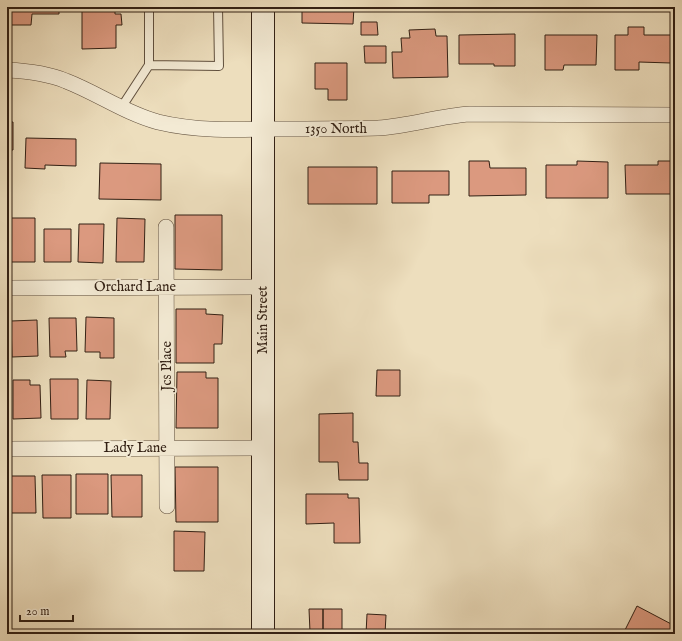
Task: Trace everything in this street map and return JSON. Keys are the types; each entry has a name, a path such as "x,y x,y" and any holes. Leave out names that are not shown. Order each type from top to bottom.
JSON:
{"main road":[{"name":"Main Street","path":"262,7 263,634"}],"street":[{"name":"1350 North","path":"7,70 36,72 51,76 79,86 138,116 177,126 217,129 384,128 401,126 447,116 470,114 675,115"},
{"name":"Jcs Place","path":"166,226 167,506"},
{"name":"Orchard Lane","path":"7,288 263,287"},
{"name":"Lady Lane","path":"7,449 263,448"}],"lane":[{"path":"121,108 149,65 149,7"},
{"path":"149,65 219,66 218,7"}],"building":[{"path":"8,7 59,7 59,14 32,14 31,25 8,25"},
{"path":"82,7 115,7 115,14 121,14 122,25 116,25 116,48 82,49"},
{"path":"302,7 354,7 353,24 302,23"},
{"path":"361,22 377,22 378,35 361,35"},
{"path":"628,27 644,27 644,35 671,35 671,63 639,62 639,70 615,70 615,35 628,35"},
{"path":"435,29 436,36 447,36 448,77 393,78 392,52 402,52 401,38 410,38 409,30"},
{"path":"515,34 515,66 494,66 494,64 459,64 459,35"},
{"path":"545,35 597,35 596,65 564,65 563,70 545,70"},
{"path":"364,46 386,46 386,63 365,63"},
{"path":"315,63 347,63 347,100 328,100 328,89 315,89"},
{"path":"7,122 13,122 13,150 7,150"},
{"path":"26,138 76,139 76,166 45,165 45,169 25,168"},
{"path":"469,161 489,161 490,168 526,168 526,195 469,196"},
{"path":"577,161 608,162 608,198 546,198 546,165 577,165"},
{"path":"658,161 675,161 675,194 626,194 625,165 658,165"},
{"path":"100,163 161,164 161,200 99,199"},
{"path":"308,167 377,167 377,204 308,204"},
{"path":"392,171 449,171 449,195 429,195 429,203 392,203"},
{"path":"175,215 222,215 222,270 175,269"},
{"path":"7,218 35,218 35,262 7,262"},
{"path":"117,218 145,219 144,262 116,262"},
{"path":"79,224 104,224 103,263 78,262"},
{"path":"44,229 71,229 71,262 44,262"},
{"path":"176,309 206,309 206,314 223,315 222,344 214,344 214,363 176,363"},
{"path":"86,317 114,318 114,358 100,358 100,352 85,352"},
{"path":"49,318 76,318 77,351 65,351 66,357 50,357"},
{"path":"37,320 38,356 12,357 11,321"},
{"path":"377,370 400,370 400,396 376,396"},
{"path":"177,372 206,372 206,378 218,378 218,428 176,428"},
{"path":"50,379 78,379 78,419 51,419"},
{"path":"13,380 30,380 30,385 40,385 41,418 13,419"},
{"path":"87,380 111,381 110,419 86,419"},
{"path":"353,413 353,442 358,442 359,463 368,463 368,480 339,480 338,462 319,462 319,414"},
{"path":"175,467 218,467 218,522 176,522"},
{"path":"76,474 108,474 108,514 76,514"},
{"path":"42,475 71,475 71,518 43,518"},
{"path":"111,475 142,475 142,517 112,517"},
{"path":"8,476 35,476 36,513 9,513"},
{"path":"306,494 348,494 348,498 359,498 360,543 334,543 334,523 306,524"},
{"path":"174,531 205,532 204,571 174,571"},
{"path":"637,606 675,626 675,634 628,634 624,632"},
{"path":"309,609 323,609 323,631 310,632"},
{"path":"323,609 342,609 342,631 323,631"},
{"path":"367,614 386,615 385,634 366,634"}]}
